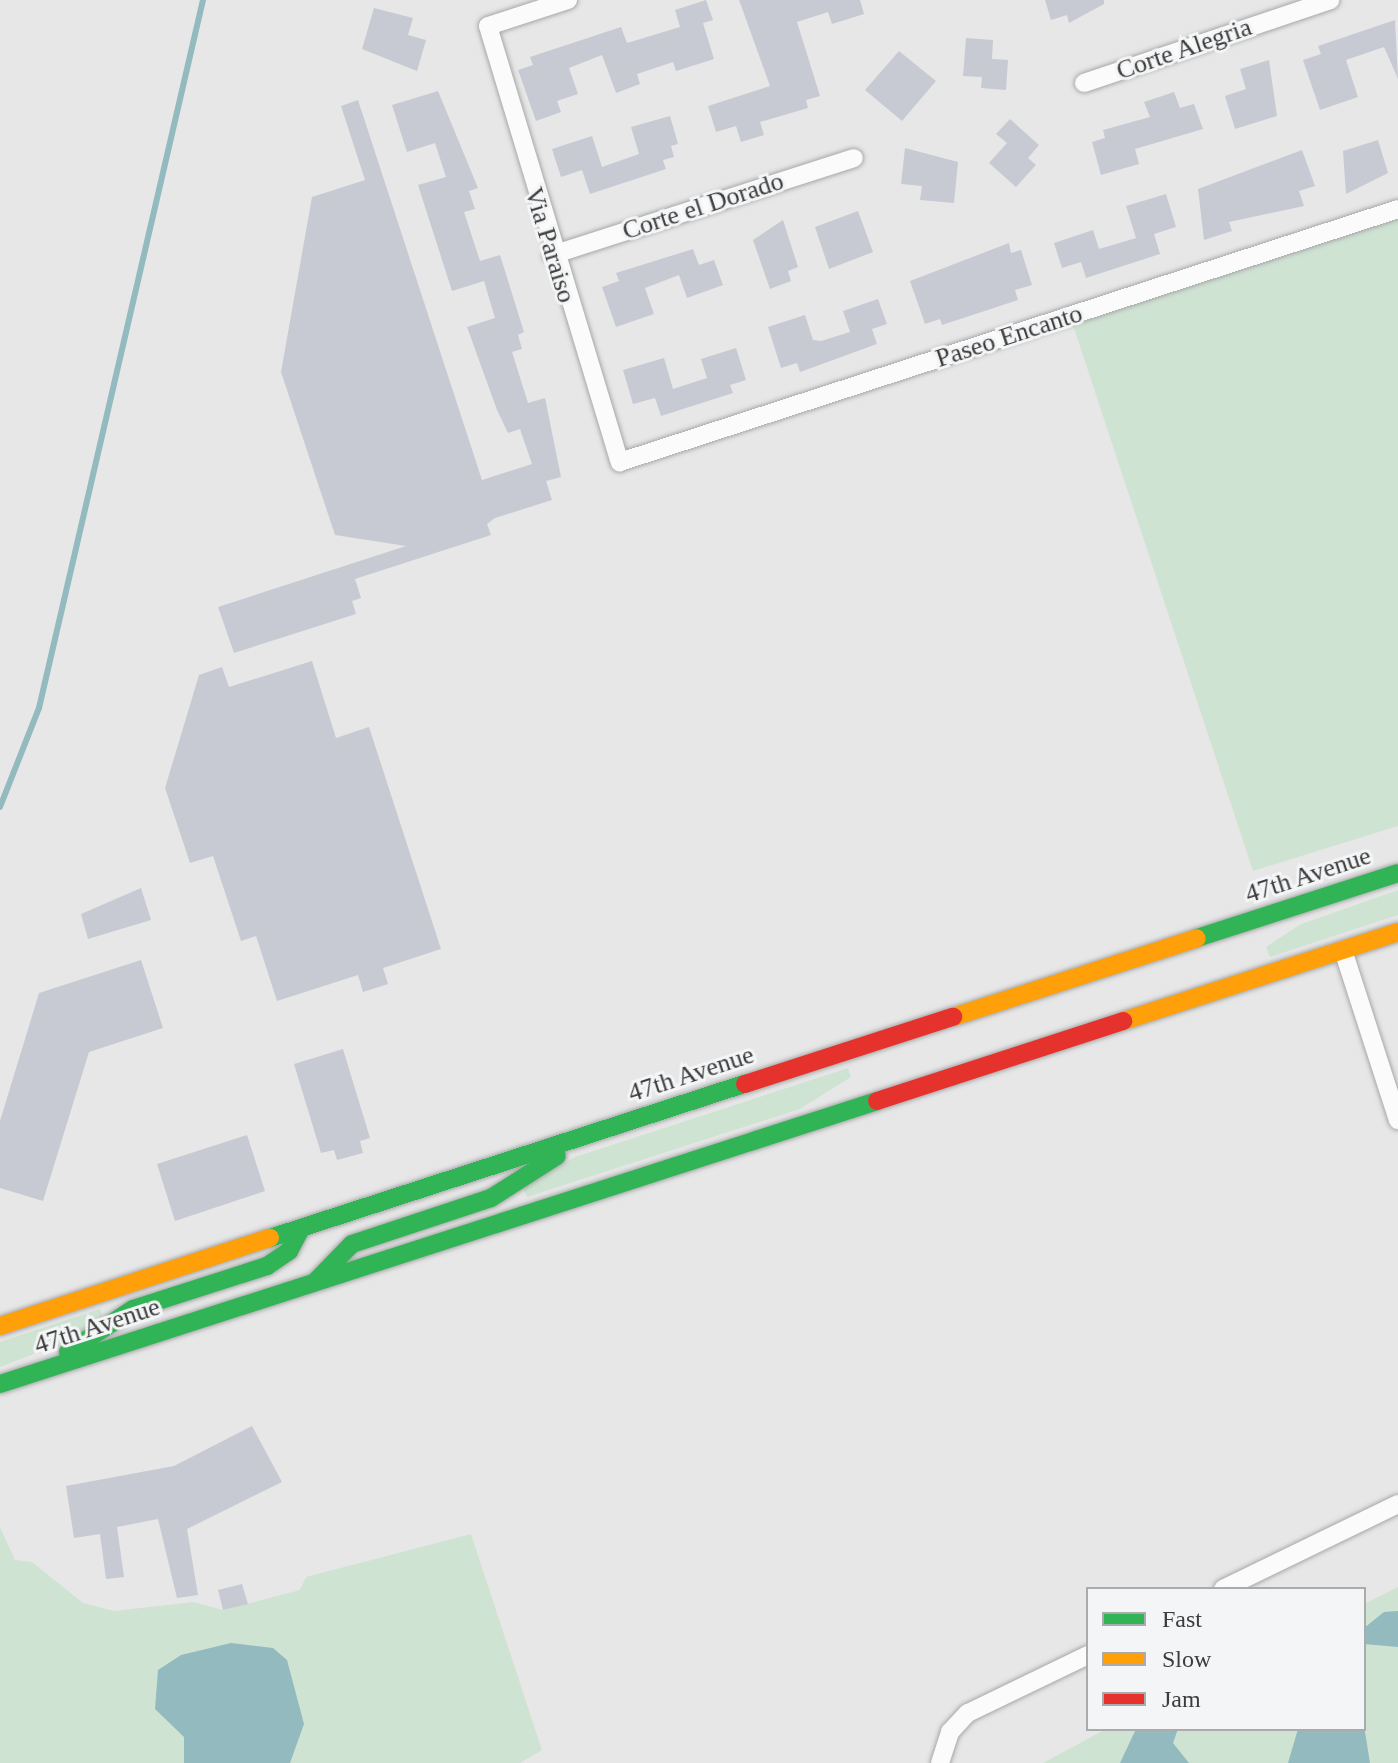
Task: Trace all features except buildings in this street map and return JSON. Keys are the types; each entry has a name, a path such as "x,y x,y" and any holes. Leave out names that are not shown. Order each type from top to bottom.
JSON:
{"main road":[{"name":"47th Avenue","path":"0,1326 1398,873"},
{"name":"47th Avenue","path":"0,1384 1398,932"},
{"path":"314,1283 352,1244 491,1198 590,1134"},
{"path":"37,1372 133,1309 267,1266 289,1251 301,1228"}],"street":[{"name":"Via Paraiso","path":"568,0 488,26 552,255 620,462"},
{"name":"Corte Alegria","path":"1084,83 1330,0"},
{"name":"Corte el Dorado","path":"552,255 854,158"},
{"name":"Paseo Encanto","path":"620,462 1398,209"},
{"path":"1343,950 1398,1120"},
{"path":"1227,1587 1398,1504"},
{"path":"940,1763 950,1732 968,1713 1086,1656"}],"green space":[{"path":"1398,209 1398,826 1253,871 1070,316"},
{"path":"1398,890 1398,915 1270,957 1266,947 1301,924"},
{"path":"848,1068 851,1077 800,1109 527,1197 523,1188 575,1157"},
{"path":"100,1309 103,1318 68,1341 0,1367 0,1342"},
{"path":"0,1527 15,1560 32,1562 83,1603 114,1611 193,1602 223,1610 300,1590 306,1577 471,1534 542,1750 520,1763 0,1763"},
{"path":"1398,1587 1398,1763 1043,1763 1102,1731 1366,1731 1366,1603"}],"water":[{"path":"1398,1611 1398,1647 1366,1644 1366,1626 1384,1612"},
{"path":"231,1643 273,1648 287,1660 304,1724 290,1763 184,1763 184,1737 155,1709 158,1670 181,1655"},
{"path":"1135,1731 1177,1731 1173,1743 1189,1763 1120,1763"},
{"path":"1297,1731 1365,1731 1370,1763 1288,1763"}],"waterway":[{"path":"0,807 39,708 203,0"}],"traffic: fast":[{"path":"1197,938 1398,873"},
{"path":"270,1238 745,1084"},
{"path":"0,1384 877,1101"},
{"path":"315,1282 352,1244 491,1198 557,1156"},
{"path":"68,1352 133,1309 267,1266 289,1251 301,1228"}],"traffic: slow":[{"path":"1123,1021 1398,932"},
{"path":"953,1017 1197,938"},
{"path":"0,1326 270,1238"}],"traffic: jam":[{"path":"745,1084 953,1017"},
{"path":"877,1101 1123,1021"}]}
